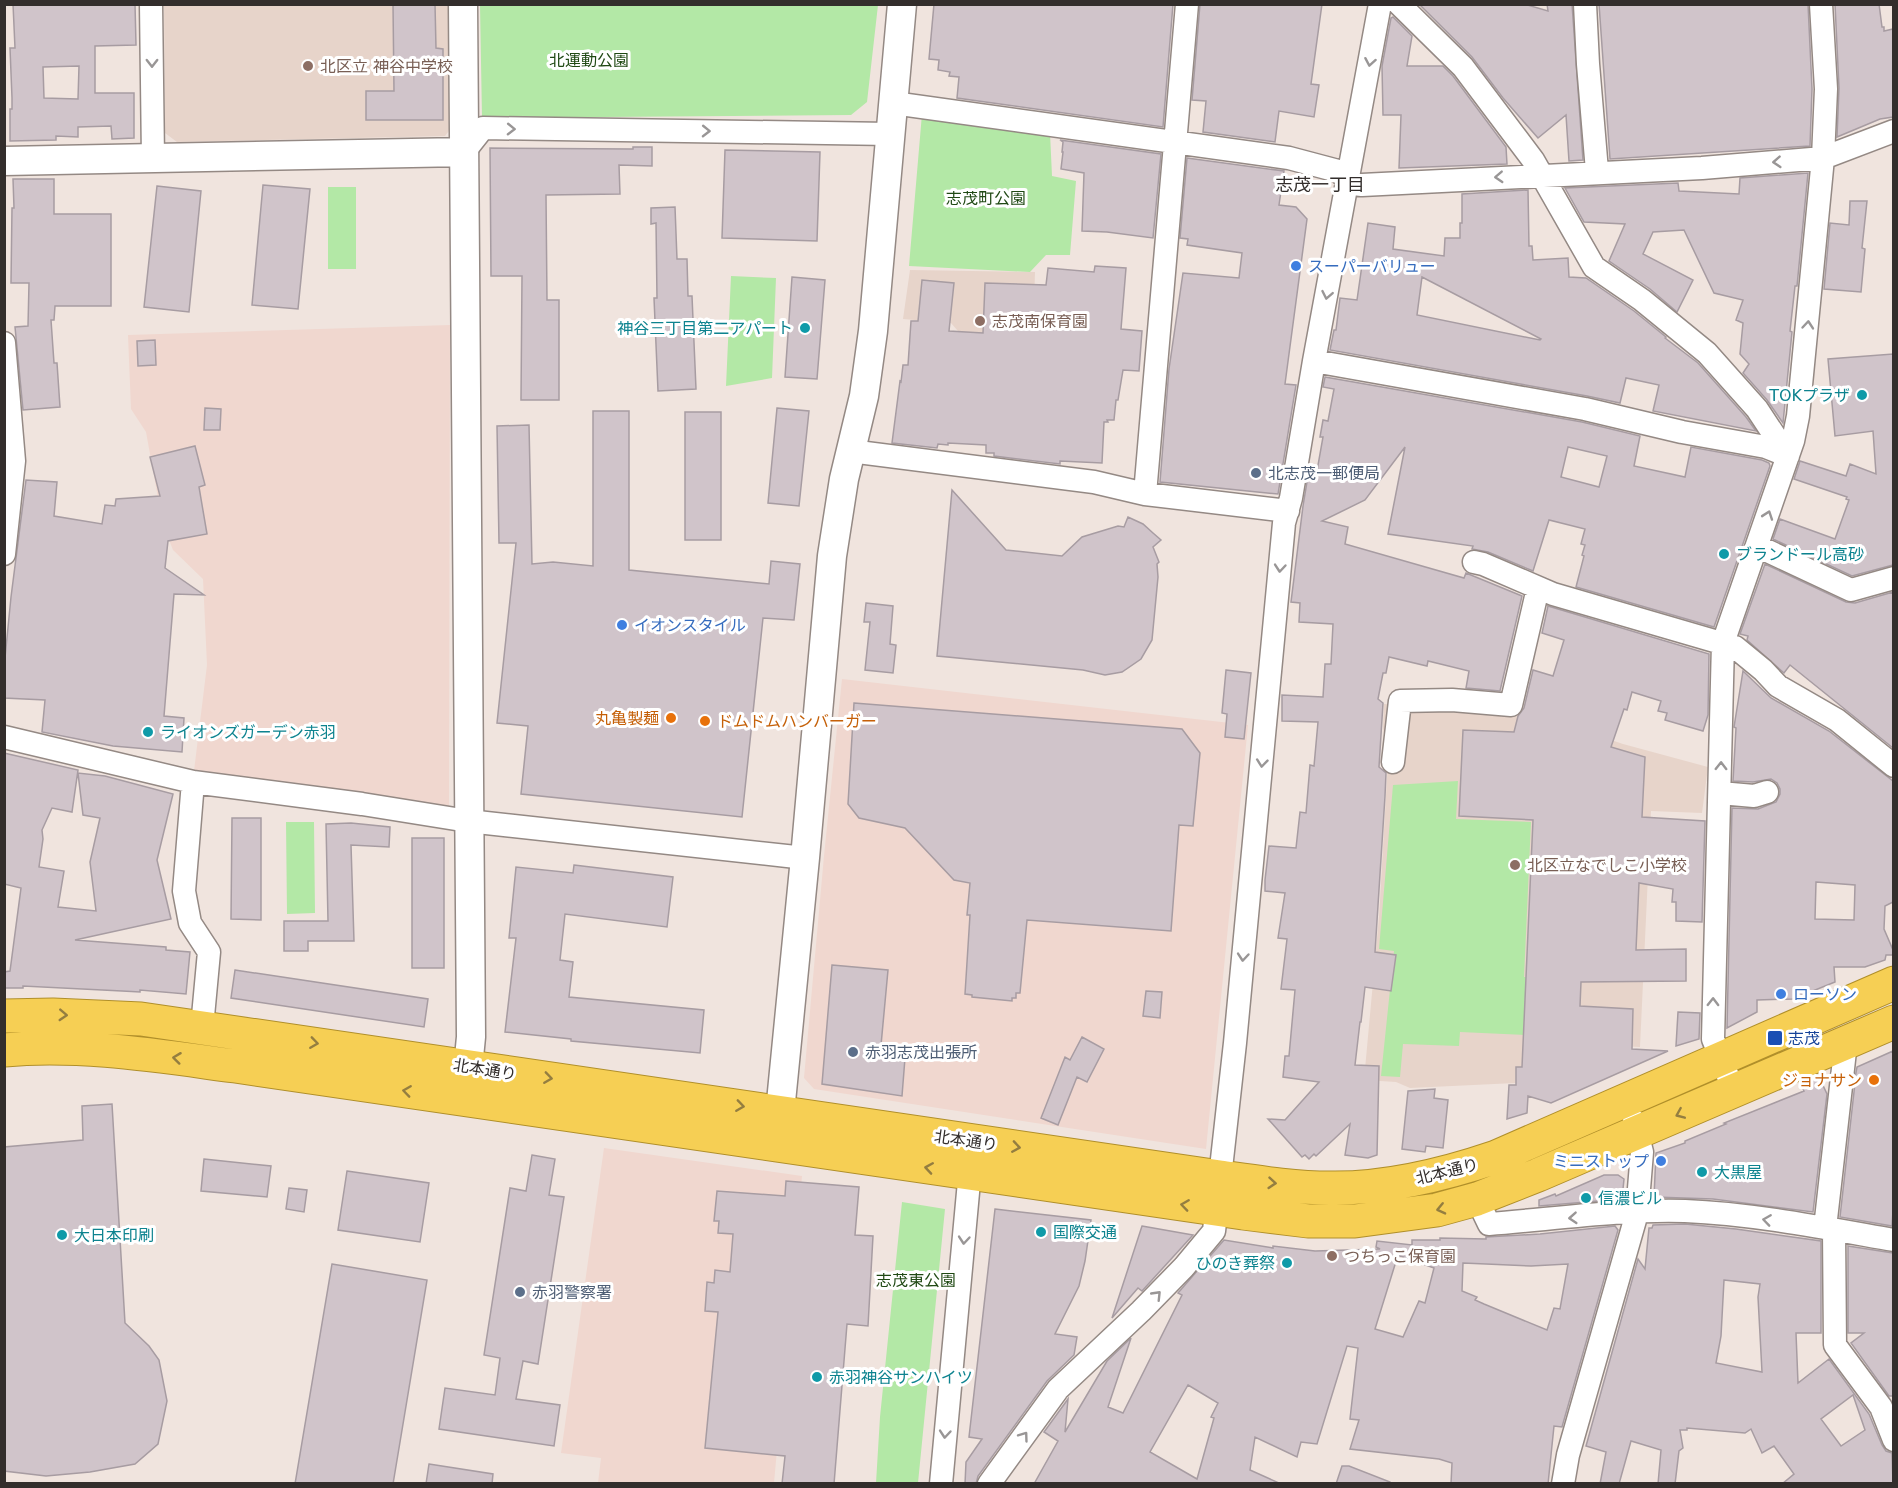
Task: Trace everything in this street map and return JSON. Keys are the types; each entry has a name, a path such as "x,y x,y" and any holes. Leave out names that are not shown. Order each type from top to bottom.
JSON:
{"highway":[{"name":"北本通り","path":"4,1016 53,1015 141,1019 1220,1177 1329,1188 1415,1180 1450,1172 1496,1157 1893,983"},
{"name":"北本通り","path":"4,1050 60,1048 106,1050 235,1066 1216,1209 1308,1221 1355,1221 1404,1216 1477,1199 1893,1022"}],"street":[{"path":"151,4 153,159"},
{"path":"463,4 471,1026 465,1100"},
{"path":"780,1112 832,556 844,479 864,396 873,331 902,4"},
{"path":"1145,494 1187,4"},
{"path":"989,1484 1058,1389 1141,1311 1184,1267 1214,1231 1284,523 1380,4"},
{"path":"1399,4 1463,68 1533,160 1593,267 1642,300 1707,353 1757,409 1788,456"},
{"path":"1585,4 1597,171"},
{"path":"1734,1091 1713,1039 1723,644 1788,456 1798,416 1823,158 1826,89 1821,4"},
{"path":"893,103 1289,158 1338,171 1353,184 1362,185 1597,171 1695,168 1823,158 1893,130"},
{"path":"464,152 483,128 890,134"},
{"path":"4,161 464,152"},
{"path":"4,343 14,461 4,554"},
{"path":"1314,361 1585,409 1682,432 1766,447 1788,456"},
{"path":"850,451 1094,482 1145,494 1288,511"},
{"path":"1757,546 1851,590 1893,578"},
{"path":"1474,562 1538,588 1644,622 1736,647 1778,686 1837,720 1893,766"},
{"path":"1393,762 1400,701 1452,699 1511,705 1538,588"},
{"path":"4,737 193,782 362,804 468,821 805,858"},
{"path":"193,782 184,891 190,923 209,952 201,1027"},
{"path":"1720,793 1754,795 1767,792"},
{"path":"1846,1042 1830,1229 1835,1345 1881,1407 1893,1440"},
{"path":"1563,1484 1568,1455 1637,1213 1642,1152 1627,1100"},
{"path":"941,1484 973,1140"},
{"path":"1477,1199 1490,1224 1685,1211 1752,1217 1893,1240"}],"shaded area":[{"name":"北区立 神谷中学校","path":"164,5 450,5 452,127 445,136 177,142 165,133"},
{"name":"志茂南保育園","path":"910,270 1035,272 1032,370 964,338 951,323 903,319"},
{"path":"450,325 449,806 194,771 207,665 203,579 173,550 163,525 146,432 131,409 128,335"},
{"path":"842,679 1248,725 1206,1149 814,1089 804,1078"},
{"name":"北区立なでしこ小学校","path":"1384,704 1466,705 1526,713 1623,744 1708,767 1702,813 1651,811 1640,1047 1539,1042 1539,1082 1410,1088 1396,1082 1364,1080 1379,917 1388,761 1383,728"},
{"path":"604,1148 802,1176 774,1483 598,1483 601,1458 561,1453"}],"green space":[{"name":"北運動公園","path":"480,5 878,5 867,102 851,115 482,118"},
{"name":"志茂町公園","path":"922,114 1050,133 1052,176 1076,181 1070,255 1046,255 1030,272 909,266"},
{"path":"328,187 356,187 356,269 328,269"},
{"path":"731,276 776,278 772,378 726,386"},
{"path":"1458,781 1456,819 1531,822 1524,977 1529,977 1526,1035 1460,1032 1459,1046 1403,1044 1400,1077 1381,1076 1394,951 1379,949 1393,785"},
{"path":"286,822 314,822 315,913 287,914"},
{"name":"志茂東公園","path":"902,1202 945,1209 918,1483 876,1483 880,1417"}],"building":[{"path":"13,4 135,4 136,45 95,46 95,93 134,93 134,138 112,139 111,126 78,127 78,137 56,136 56,140 10,141 12,98 10,48 15,48","holes":["79,66 78,99 44,98 43,67"]},
{"path":"393,4 435,4 436,48 443,49 443,120 366,120 366,91 394,91"},
{"path":"934,4 1173,4 1163,127 957,98 959,77 949,76 950,72 938,70 939,60 929,59"},
{"path":"1200,4 1322,4 1311,84 1319,85 1314,117 1279,111 1275,142 1203,132 1206,101 1192,100"},
{"path":"1419,4 1524,4 1548,11 1547,4 1572,4 1583,160 1569,161 1566,115 1538,138 1503,98 1472,57"},
{"path":"1599,4 1808,4 1812,89 1810,146 1610,159"},
{"path":"1835,4 1879,4 1884,31 1893,29 1893,117 1880,119 1837,137 1839,88"},
{"path":"1393,17 1412,36 1407,66 1443,66 1506,147 1507,164 1399,168 1401,115 1383,115 1382,66"},
{"path":"1060,140 1161,154 1153,238 1082,231 1084,173 1061,169 1063,142"},
{"path":"633,147 652,147 652,166 619,165 620,194 546,195 547,300 559,300 559,400 521,400 522,276 491,276 490,148 633,149"},
{"path":"725,150 820,152 817,241 722,238"},
{"path":"1187,158 1284,171 1279,205 1296,207 1307,219 1285,384 1296,385 1278,494 1160,482 1169,369 1183,273 1239,278 1242,253 1187,245 1188,239 1180,238"},
{"path":"1808,173 1797,286 1795,286 1790,331 1792,332 1783,423 1767,400 1743,373 1749,364 1740,354 1743,323 1736,320 1743,300 1714,293 1684,230 1653,232 1643,254 1693,280 1677,312 1650,289 1609,261 1625,224 1584,222 1565,188 1678,183 1679,191 1739,194 1740,178"},
{"path":"13,179 54,179 54,214 111,214 111,306 55,306 54,320 51,320 60,407 23,410 15,327 28,326 29,283 11,283"},
{"path":"263,185 310,189 298,309 252,305"},
{"path":"157,186 201,191 189,312 144,307"},
{"path":"1528,190 1529,246 1532,246 1533,260 1568,258 1569,277 1586,278 1634,311 1698,363 1756,431 1653,411 1659,385 1626,378 1620,403 1330,350 1334,330 1336,330 1340,298 1357,300 1368,223 1395,227 1393,249 1444,256 1445,238 1460,238 1462,194","holes":["1422,277 1541,339 1417,315"]},
{"path":"1850,201 1867,201 1862,248 1865,249 1861,292 1824,289 1830,223 1849,225"},
{"path":"675,207 677,259 687,259 688,296 692,296 696,389 658,391 654,298 657,298 656,223 651,224 651,208"},
{"path":"1095,266 1126,268 1121,329 1142,331 1139,371 1123,370 1114,420 1104,422 1102,463 1060,461 1060,464 994,456 994,453 986,453 986,445 948,443 948,445 938,444 937,448 892,443 903,365 908,365 911,321 918,321 922,280 954,283 949,331 983,333 985,283 1046,285 1048,268 1094,272"},
{"name":"神谷三丁目第二アパート","path":"792,277 825,280 817,379 785,377"},
{"path":"155,340 156,365 138,366 137,341"},
{"path":"1893,354 1893,565 1852,576 1773,539 1780,519 1835,539 1849,500 1846,499 1847,497 1794,479 1800,461 1846,476 1850,464 1876,474 1873,431 1835,436 1828,359"},
{"path":"1325,377 1582,422 1640,436 1634,466 1685,477 1691,447 1762,460 1770,466 1714,627 1576,587 1584,556 1582,555 1585,545 1581,544 1585,529 1549,520 1533,571 1488,552 1472,549 1473,546 1388,534 1405,447 1365,500 1322,521 1348,527 1345,544 1464,578 1466,573 1522,596 1500,691 1466,688 1469,671 1428,661 1427,666 1389,657 1386,673 1383,673 1378,699 1383,703 1379,767 1386,773 1375,952 1396,955 1391,991 1365,987 1360,1022 1355,1065 1379,1066 1377,1155 1368,1158 1345,1155 1350,1124 1316,1156 1314,1154 1309,1159 1305,1155 1302,1157 1268,1119 1285,1120 1319,1082 1283,1077 1285,1056 1289,1056 1295,990 1281,989 1287,939 1278,938 1285,893 1265,891 1265,880 1269,846 1296,848 1300,812 1306,813 1310,765 1314,766 1318,722 1282,721 1282,695 1323,697 1325,664 1331,664 1333,624 1299,622 1300,603 1291,602 1309,470 1317,471 1323,437 1320,437 1323,420 1328,421 1334,389 1323,387","holes":["1568,447 1607,456 1599,487 1561,477"]},
{"path":"205,408 221,409 220,430 204,430"},
{"path":"777,408 809,411 799,506 768,503"},
{"path":"593,411 629,411 629,570 769,584 771,561 800,564 794,620 763,618 742,817 521,794 528,726 497,723 516,543 499,543 497,426 529,425 532,564 553,562 593,566"},
{"path":"685,412 721,412 721,540 685,540"},
{"path":"195,446 205,485 199,487 207,534 168,541 165,568 204,595 174,594 164,716 184,718 182,752 113,746 42,732 45,700 4,698 4,668 11,597 26,480 57,482 54,516 102,524 105,505 115,506 116,499 160,496 150,457"},
{"path":"952,490 1006,550 1062,556 1082,537 1118,526 1124,527 1128,517 1143,524 1161,540 1153,547 1159,562 1157,564 1158,577 1152,640 1141,659 1122,672 1105,675 1083,670 937,656"},
{"path":"1765,564 1846,602 1855,603 1893,592 1893,748 1790,665 1784,673 1747,640 1748,636 1740,634"},
{"path":"866,603 893,606 890,644 896,645 893,673 865,670 870,622 864,622"},
{"path":"1548,606 1709,654 1708,715 1703,731 1665,720 1667,713 1658,711 1661,701 1632,692 1611,747 1645,757 1642,817 1705,821 1702,922 1676,921 1676,902 1672,902 1673,889 1639,883 1636,950 1686,949 1686,981 1581,982 1580,1006 1633,1009 1632,1049 1668,1051 1551,1103 1528,1096 1527,1113 1507,1119 1509,1085 1516,1085 1516,1067 1522,1067 1533,820 1459,816 1463,730 1514,732 1518,716 1524,708 1533,670 1553,676 1564,640 1542,633"},
{"path":"1226,670 1251,673 1244,739 1225,737 1227,714 1222,713"},
{"path":"1743,671 1771,698 1829,731 1893,781 1893,902 1885,906 1884,929 1893,955 1886,955 1885,960 1865,967 1834,967 1835,982 1793,999 1757,1000 1757,1012 1727,1028 1732,808 1758,809 1776,802 1780,794 1777,783 1771,779 1753,782 1733,781 1736,728 1734,727","holes":["1816,882 1855,885 1854,920 1815,919"]},
{"path":"854,703 1182,729 1200,753 1193,826 1179,825 1171,931 1027,920 1020,993 1016,993 1016,998 1012,998 1012,1001 972,997 972,995 965,994 970,883 954,880 905,828 859,818 848,804"},
{"path":"4,753 78,770 72,812 52,808 42,830 39,867 64,871 58,907 96,911 90,862 100,818 83,815 78,773 105,776 173,794 157,860 171,919 75,940 166,947 166,950 190,952 186,994 23,986 23,988 4,988 4,972 10,971 21,888 4,884"},
{"path":"232,818 261,818 261,920 231,919"},
{"path":"351,823 390,827 389,847 351,845 354,941 308,941 308,951 284,951 284,921 328,921 326,824"},
{"path":"412,838 444,838 444,968 412,968"},
{"path":"574,865 673,877 667,927 565,914 560,960 573,962 569,997 704,1010 700,1053 571,1041 571,1039 505,1032 516,938 509,938 516,867 573,873"},
{"path":"832,965 888,970 880,1056 905,1058 902,1096 822,1084"},
{"path":"235,970 428,999 424,1027 231,998"},
{"path":"1146,991 1162,992 1160,1018 1143,1016"},
{"path":"1678,1012 1700,1013 1699,1039 1676,1046"},
{"path":"1082,1037 1104,1049 1087,1082 1077,1077 1058,1125 1041,1118 1065,1057 1070,1060"},
{"path":"1893,1051 1892,1226 1840,1217 1857,1067"},
{"path":"1818,1075 1827,1094 1813,1212 1713,1199 1654,1197 1656,1153 1685,1143 1685,1141 1726,1124 1724,1123 1804,1091 1800,1083"},
{"path":"1435,1089 1434,1098 1448,1100 1443,1148 1426,1146 1425,1152 1402,1149 1408,1091"},
{"name":"大日本印刷","path":"112,1104 125,1323 149,1346 159,1360 167,1401 158,1444 135,1464 90,1472 46,1476 4,1471 4,1147 83,1140 82,1106"},
{"path":"532,1155 555,1159 549,1195 564,1197 538,1364 523,1361 516,1399 560,1405 554,1446 439,1429 445,1388 495,1395 500,1358 484,1355 510,1188 526,1191"},
{"path":"204,1159 271,1166 267,1197 201,1191"},
{"path":"347,1171 429,1183 420,1242 338,1230"},
{"path":"1604,1175 1618,1175 1624,1179 1622,1199 1539,1206 1539,1200 1555,1194 1556,1196"},
{"path":"786,1181 859,1187 855,1235 873,1236 868,1326 847,1324 834,1484 782,1484 785,1456 705,1448 718,1312 705,1311 707,1282 714,1283 715,1270 730,1272 733,1234 718,1233 719,1221 714,1221 717,1191 785,1196"},
{"path":"289,1188 307,1190 304,1212 286,1209"},
{"path":"995,1209 1091,1220 1079,1286 1055,1334 1077,1337 1074,1355 1047,1381 978,1476 976,1484 965,1484 966,1462 982,1439 969,1437"},
{"path":"1685,1224 1821,1241 1821,1333 1796,1333 1798,1383 1829,1359 1869,1414 1886,1451 1892,1453 1893,1484 1782,1484 1794,1474 1774,1446 1762,1453 1751,1429 1745,1433 1687,1428 1687,1430 1680,1430 1683,1448 1679,1451 1675,1484 1658,1484 1661,1450 1631,1441 1619,1484 1600,1484 1606,1452 1586,1446 1638,1259 1645,1269 1649,1228 1653,1225","holes":["1724,1280 1760,1284 1758,1297 1762,1372 1716,1363 1721,1336","1853,1395 1865,1430 1841,1446 1821,1419"]},
{"path":"1142,1226 1193,1235 1142,1291 1138,1288 1112,1318"},
{"path":"1615,1226 1618,1230 1562,1427 1554,1426 1548,1484 1451,1484 1452,1463 1439,1459 1350,1449 1359,1420 1350,1419 1358,1348 1347,1346 1317,1444 1301,1442 1297,1457 1255,1437 1250,1470 1281,1484 1034,1484 1058,1441 1044,1432 1068,1399 1065,1432 1107,1361 1131,1338 1108,1407 1123,1413 1182,1295 1178,1293 1224,1240 1273,1248 1273,1246 1315,1251 1380,1249 1376,1247 1377,1241 1412,1245 1412,1240 1486,1239 1486,1237","holes":["1398,1255 1434,1268 1425,1303 1419,1301 1403,1337 1375,1329","1463,1263 1531,1266 1568,1264 1560,1309 1554,1308 1547,1330 1475,1300 1477,1297 1462,1291","1188,1385 1218,1403 1211,1417 1214,1418 1197,1479 1150,1452"]},
{"path":"1848,1246 1893,1253 1893,1396 1889,1396 1851,1343 1864,1333 1848,1333"},
{"path":"332,1264 427,1280 393,1484 295,1484"},
{"path":"429,1464 493,1474 492,1484 426,1484"},
{"path":"1342,1466 1349,1466 1390,1482 1390,1484 1336,1484"}],"place":[{"name":"北区立 神谷中学校","path":"308,66"},
{"name":"スーパーバリュー","path":"1296,266"},
{"name":"志茂南保育園","path":"980,321"},
{"name":"神谷三丁目第二アパート","path":"805,328"},
{"name":"TOKプラザ","path":"1862,395"},
{"name":"北志茂一郵便局","path":"1256,473"},
{"name":"ブランドール高砂","path":"1724,554"},
{"name":"イオンスタイル","path":"622,625"},
{"name":"丸亀製麺","path":"671,718"},
{"name":"ドムドムハンバーガー","path":"705,721"},
{"name":"ライオンズガーデン赤羽","path":"148,732"},
{"name":"北区立なでしこ小学校","path":"1515,865"},
{"name":"ローソン","path":"1781,994"},
{"name":"志茂","path":"1775,1038"},
{"name":"赤羽志茂出張所","path":"853,1052"},
{"name":"ジョナサン","path":"1874,1080"},
{"name":"ミニストップ","path":"1661,1161"},
{"name":"大黒屋","path":"1702,1172"},
{"name":"信濃ビル","path":"1586,1198"},
{"name":"国際交通","path":"1041,1232"},
{"name":"大日本印刷","path":"62,1235"},
{"name":"つちっこ保育園","path":"1332,1256"},
{"name":"ひのき葬祭","path":"1287,1263"},
{"name":"赤羽警察署","path":"520,1292"},
{"name":"赤羽神谷サンハイツ","path":"817,1377"}],"district":[{"name":"志茂一丁目","path":"1320,185"}]}
